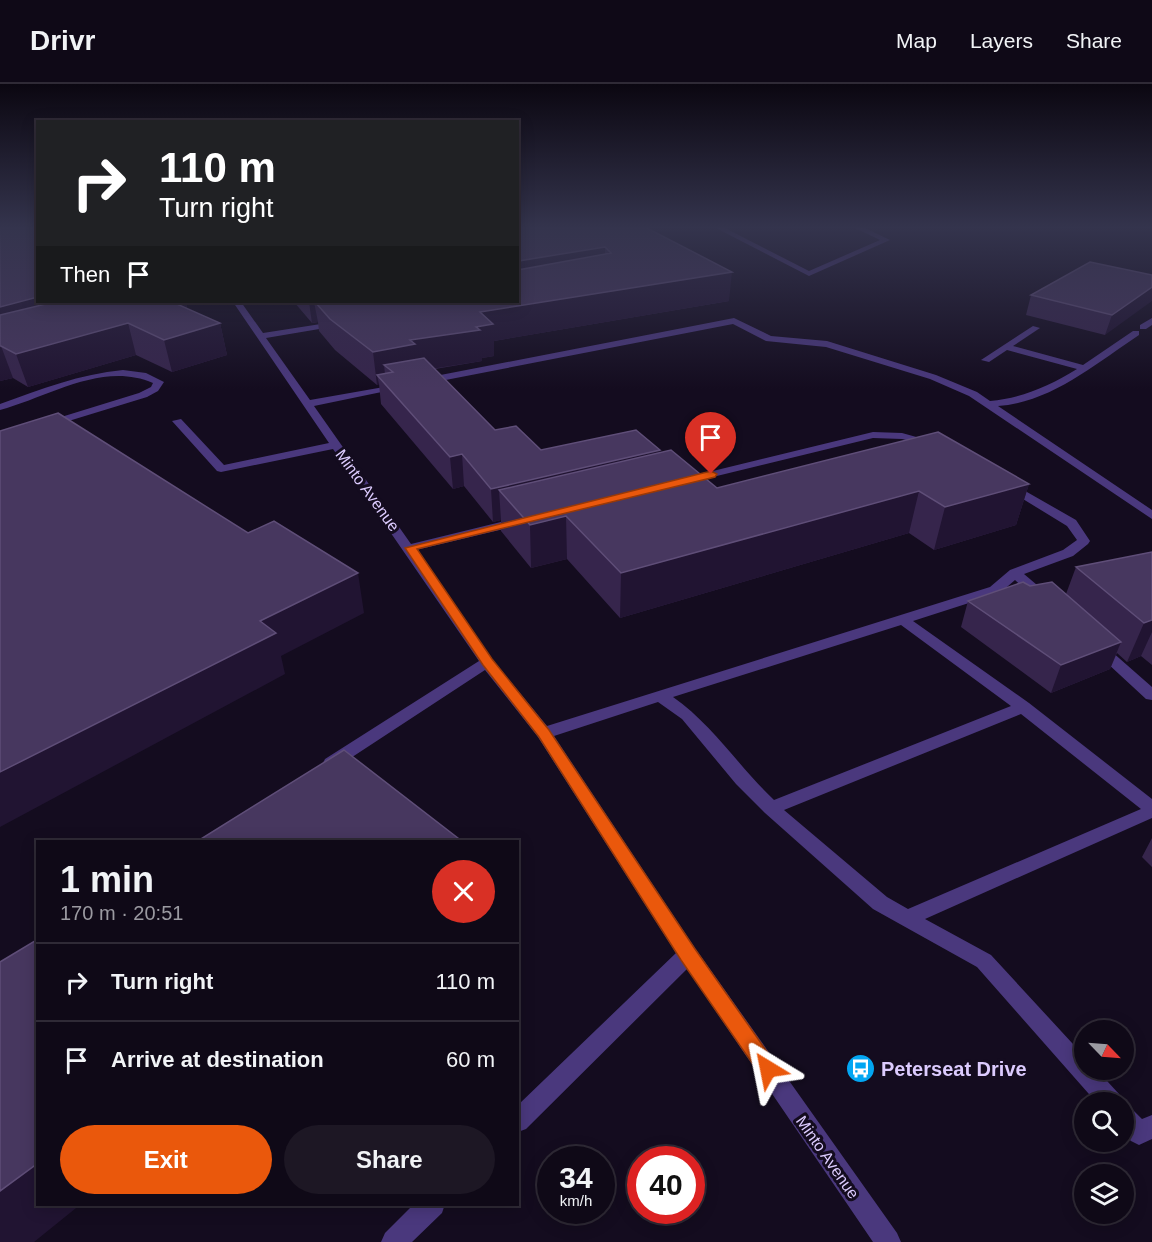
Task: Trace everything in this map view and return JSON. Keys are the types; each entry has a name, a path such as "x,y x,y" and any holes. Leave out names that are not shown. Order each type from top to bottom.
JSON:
{"street":[{"name":"Minto Avenue","path":"238,303 487,662 544,733 688,954 888,1242"},
{"path":"308,404 734,321 769,339 827,344 933,377 973,394 1152,515"},
{"path":"986,404 997,404 1042,394 1152,321"},
{"path":"260,336 342,322"},
{"path":"986,360 1036,328"},
{"path":"1006,347 1082,368"},
{"path":"0,407 96,376 138,372 159,382 155,389 143,395 33,429"},
{"path":"177,421 221,469 335,445"},
{"path":"665,486 873,435 902,436 930,442 949,451"},
{"path":"544,733 995,590 1015,573 1068,553 1084,541 1072,522 1000,481"},
{"path":"410,548 538,517"},
{"path":"1015,573 1059,612"},
{"path":"902,619 1023,707 1152,810 907,918"},
{"path":"1086,636 1152,695"},
{"path":"313,775 487,662"},
{"path":"660,696 688,715 742,780 771,808 880,903 984,961 1102,1092"},
{"path":"771,808 1023,707"},
{"path":"519,1120 688,954"},
{"path":"1134,1128 1139,1134 1152,1127"},
{"path":"394,1242 431,1206"}],"building":[{"path":"0,280 36,280 36,298 0,307"},
{"path":"519,280 681,280 480,312 493,324 476,327 480,330 410,340 415,344 373,352 330,319 316,303 519,303"},
{"path":"1058,280 1152,280 1152,287 1112,315 1031,295"},
{"path":"50,303 186,303 179,305 220,323 164,340 128,323 16,354 0,346 0,315"},
{"path":"424,358 495,430 516,426 541,450 636,430 660,450 491,489 462,454 450,457 377,375 393,372 384,365"},
{"path":"58,413 248,533 274,521 358,573 260,621 276,633 0,772 0,431"},
{"path":"938,432 1029,484 945,507 919,491 621,573 566,516 530,525 499,490 671,450 717,488"},
{"path":"1152,552 1152,620 1144,623 1076,567"},
{"path":"1023,582 1030,586 1052,582 1121,642 1061,665 968,601"},
{"path":"344,750 460,840 199,840"},
{"path":"36,940 36,1164 0,1191 0,962"}],"place":[{"name":"Peterseat Drive","path":"860,1069"}],"route":[{"path":"711,474 410,548 487,662 544,733 688,954 768,1069"}]}
